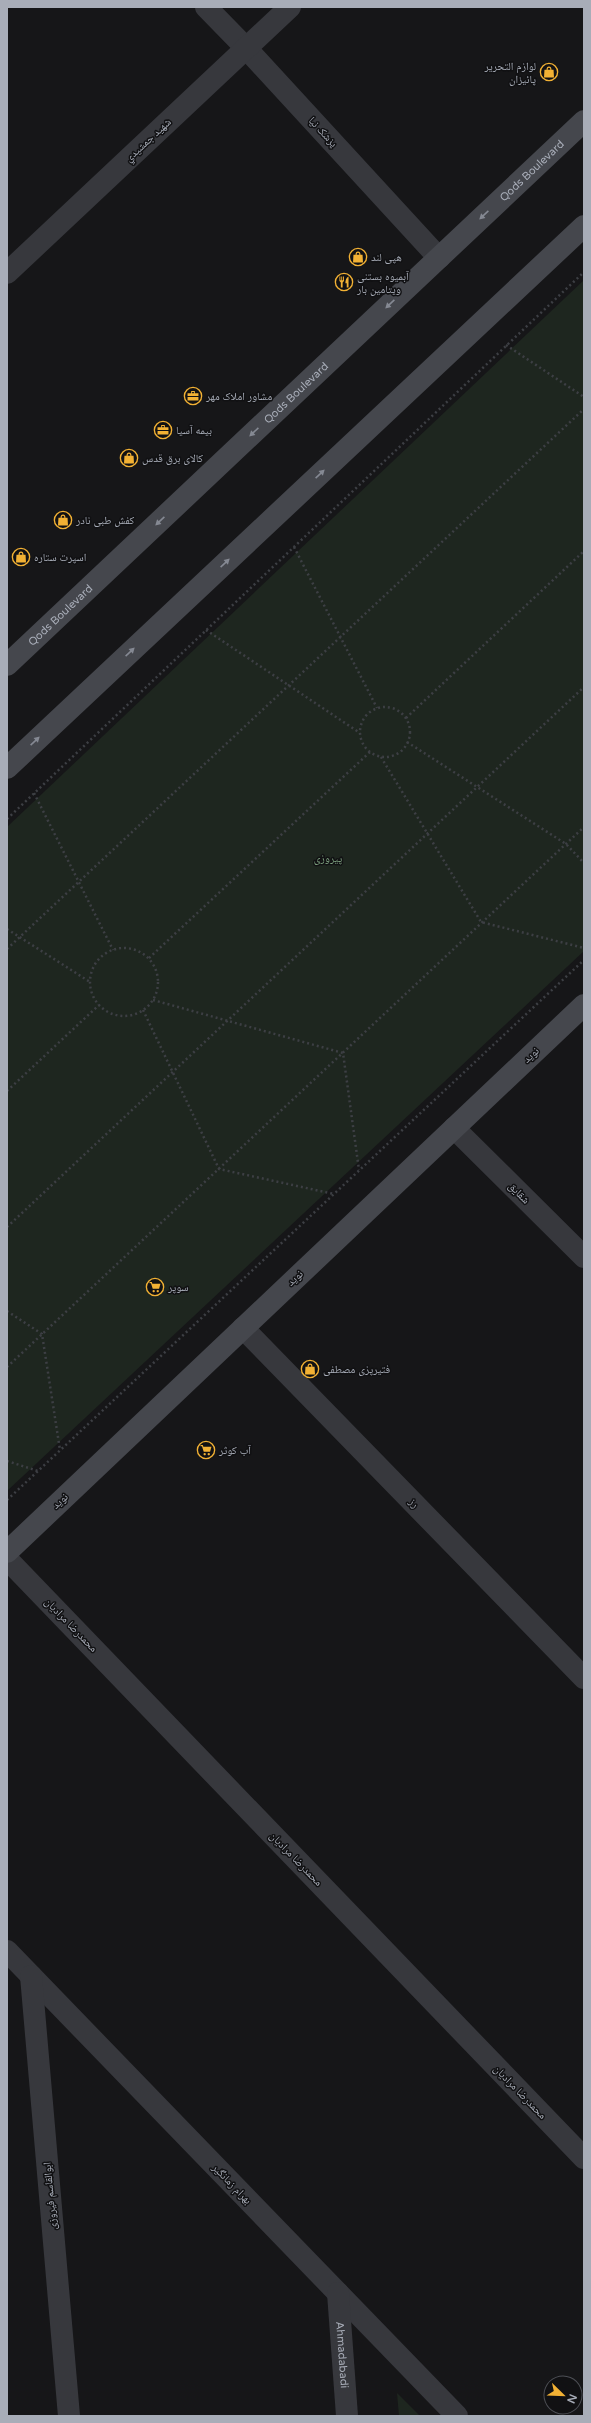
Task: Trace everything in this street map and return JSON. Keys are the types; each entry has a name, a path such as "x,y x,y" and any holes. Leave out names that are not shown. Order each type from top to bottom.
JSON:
{"main road":[{"name":"Qods Boulevard","path":"7,665 584,121"},
{"path":"7,768 584,226"},
{"name":"نوید","path":"7,1552 584,1005"}],"street":[{"name":"پزشک نیا","path":"206,7 246,48 438,258"},
{"name":"شهيد جمشيدي","path":"7,273 290,7"},
{"name":"شقایق","path":"454,1128 584,1257"},
{"name":"رز","path":"243,1328 584,1678"},
{"name":"محمدرضا مرادیان","path":"7,1559 584,2158"},
{"name":"بهرام زمانگیر","path":"7,1951 457,2416"},
{"name":"ابوالقاسم فیروزی","path":"31,1976 69,2416"},
{"name":"Ahmadabadi","path":"338,2293 347,2416"}],"path":[{"path":"7,819 584,272"},
{"path":"506,345 584,397"},
{"path":"7,949 584,409"},
{"path":"294,547 378,708"},
{"path":"406,718 584,551"},
{"path":"206,630 360,732"},
{"path":"7,1227 584,687"},
{"path":"378,708 393,708 406,718 409,726 407,742 397,754 381,756 370,752 364,747 360,732 364,717 378,708"},
{"path":"407,742 566,844 584,863"},
{"path":"149,958 370,752"},
{"path":"381,756 481,922 584,948"},
{"path":"34,793 113,950"},
{"path":"7,1367 584,827"},
{"path":"7,929 90,982"},
{"path":"132,949 149,958 158,979 157,990 153,1000 143,1010 125,1016 116,1015 99,1005 91,990 90,982 92,971 104,954 113,950 132,949"},
{"path":"7,1500 584,960"},
{"path":"153,1000 343,1053"},
{"path":"7,1091 99,1005"},
{"path":"143,1010 219,1169"},
{"path":"343,1053 359,1171"},
{"path":"219,1169 334,1194"},
{"path":"7,1311 42,1334 60,1450"},
{"path":"7,1461 38,1471"}],"green space":[{"name":"پیروزی","path":"584,280 584,951 7,1491 7,827"},
{"path":"397,2393 420,2416 399,2416"}],"place":[{"name":"لوازم التحریر پائیزان","path":"549,72"},
{"name":"هپی لند","path":"358,257"},
{"name":"آبمیوه بستنی ویتامین بار","path":"344,282"},
{"name":"مشاور املاک مهر","path":"193,396"},
{"name":"بیمه آسیا","path":"163,430"},
{"name":"کالای برق قدس","path":"129,458"},
{"name":"کفش طبی نادر","path":"63,520"},
{"name":"اسپرت ستاره","path":"21,557"},
{"name":"سوپر","path":"155,1287"},
{"name":"فتیرپزی مصطفی","path":"310,1369"},
{"name":"آب کوثر","path":"206,1450"}]}
